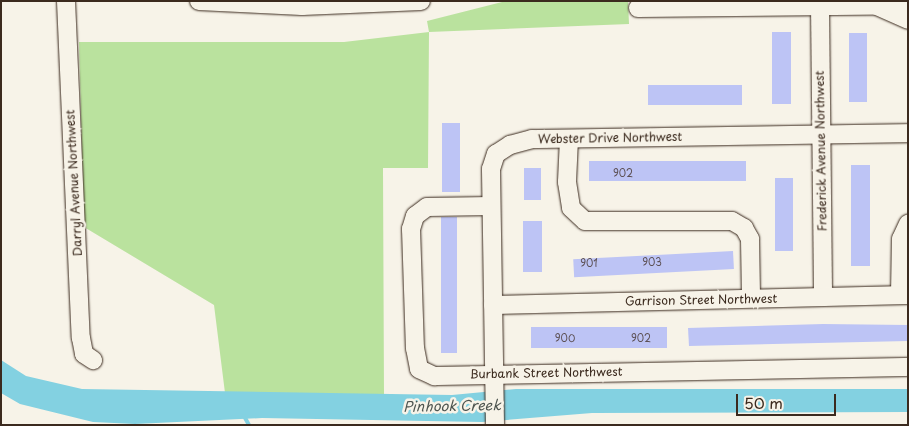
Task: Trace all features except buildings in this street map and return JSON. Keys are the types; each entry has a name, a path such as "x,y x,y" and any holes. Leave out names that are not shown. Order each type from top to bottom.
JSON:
{"street":[{"name":"Darryl Avenue Northwest","path":"66,1 81,338 84,354 93,360"},
{"path":"199,1 302,6 421,1"},
{"name":"Frederick Avenue Northwest","path":"820,5 823,296"},
{"path":"638,8 908,5"},
{"path":"876,6 908,20"},
{"name":"Webster Drive Northwest","path":"495,425 491,170 496,154 510,145 532,139 908,133"},
{"path":"569,139 567,182 571,208 585,221 732,221 744,228 750,239 752,298"},
{"name":"Burbank Street Northwest","path":"491,206 427,207 416,216 411,228 418,368 434,376 908,367"},
{"path":"904,295 901,239 908,224"},
{"name":"Garrison Street Northwest","path":"493,305 904,295"}],"green space":[{"path":"506,1 628,1 629,24 429,32 427,21"},
{"path":"429,32 428,168 383,168 384,395 225,393 214,305 84,227 79,42 344,42"}],"water":[{"name":"Pinhook Creek","path":"1,360 26,376 82,389 452,395 516,389 908,389 908,412 592,413 482,422 262,418 135,424 93,422 20,404 1,393"}],"waterway":[{"path":"244,416 249,425"}]}
